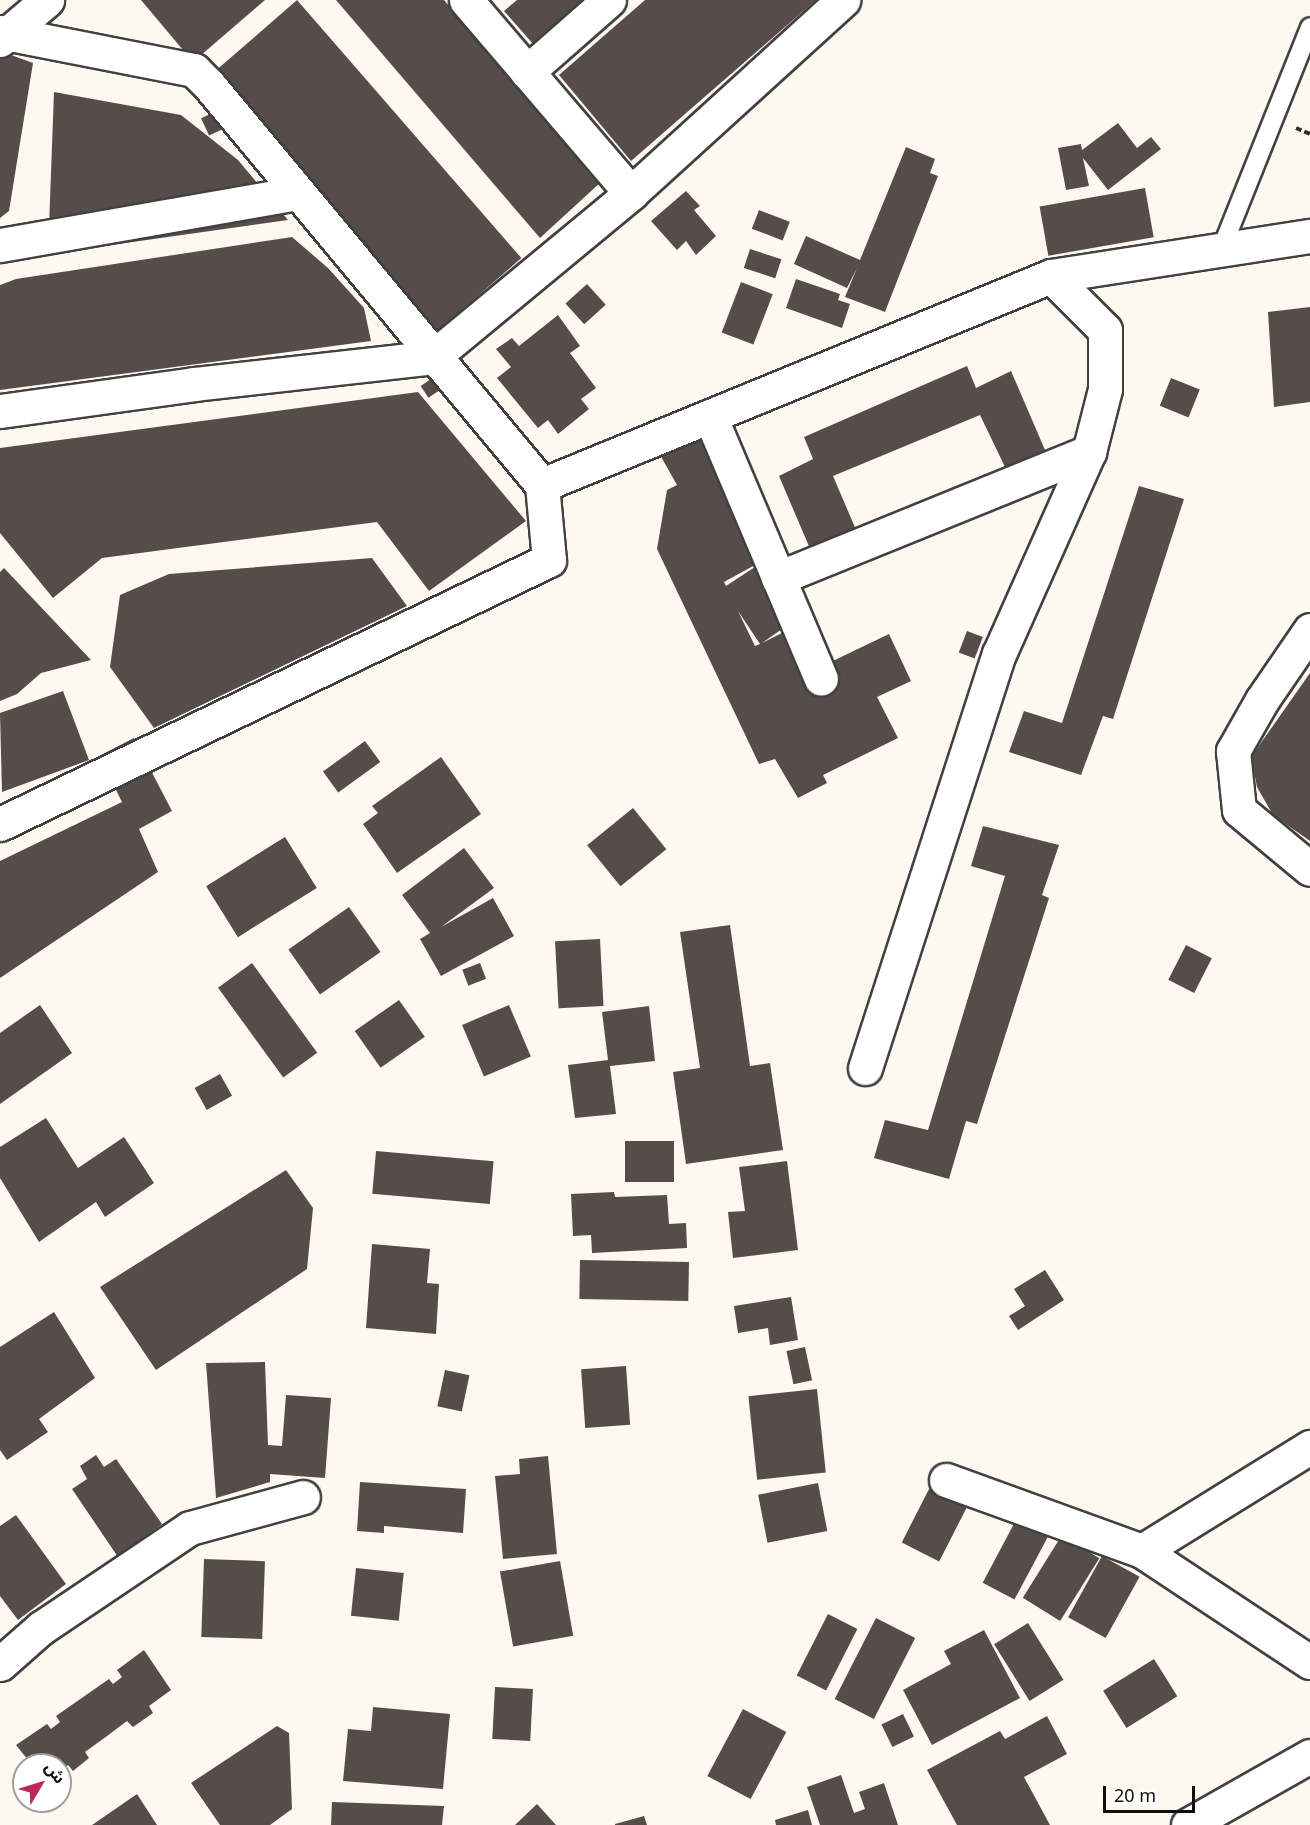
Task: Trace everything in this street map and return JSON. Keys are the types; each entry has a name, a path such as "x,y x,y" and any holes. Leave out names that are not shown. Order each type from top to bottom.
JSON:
{"street":[{"path":"3,35 46,0"},
{"path":"527,72 609,0"},
{"path":"0,411 194,384 433,357 631,193 843,0"},
{"path":"472,2 527,72 631,193"},
{"path":"0,824 549,560 542,485 433,357 209,85 194,70 3,35"},
{"path":"0,245 298,193"},
{"path":"542,485 1051,276 1310,236"},
{"path":"865,1068 999,654 1089,452 1105,389 1105,330 1051,276"},
{"path":"710,416 821,680"},
{"path":"778,578 1089,452"},
{"path":"1310,630 1262,700 1233,751 1239,810 1310,869"},
{"path":"1142,1551 1310,1447"},
{"path":"946,1480 1142,1551 1310,1662"},
{"path":"0,1664 41,1628 190,1528 303,1497"},
{"path":"1188,1825 1310,1756"}],"lane":[{"path":"1221,250 1310,27"}],"building":[{"path":"141,0 265,0 193,62"},
{"path":"297,0 521,258 433,335 209,77"},
{"path":"336,0 444,0 601,182 540,238"},
{"path":"517,0 602,0 541,53 504,11"},
{"path":"645,0 816,0 631,161 559,75"},
{"path":"0,51 33,63 9,211 0,218"},
{"path":"54,92 181,115 238,160 288,220 48,254"},
{"path":"221,109 229,126 209,136 201,118"},
{"path":"1118,123 1137,148 1151,137 1161,149 1108,190 1083,158 1089,186 1066,190 1058,148 1081,144 1082,150"},
{"path":"906,147 935,159 930,173 938,176 885,312 845,297 857,268 847,288 794,264 806,236 860,260"},
{"path":"1145,188 1154,237 1048,256 1040,207"},
{"path":"686,191 700,206 694,210 716,236 696,255 686,241 677,250 651,221"},
{"path":"759,210 790,222 783,240 752,229"},
{"path":"292,237 328,268 364,308 371,341 0,390 0,285 16,279"},
{"path":"750,249 781,259 775,278 744,268"},
{"path":"796,279 840,294 838,300 850,304 842,328 786,308"},
{"path":"741,282 773,294 753,345 722,332"},
{"path":"587,284 606,305 584,324 565,303"},
{"path":"1310,307 1310,402 1274,407 1268,312"},
{"path":"558,315 580,346 570,353 596,388 581,399 589,409 558,434 548,420 538,428 497,378 511,367 496,349 512,338 519,346"},
{"path":"967,366 976,388 1011,371 1045,450 1005,467 980,415 833,476 857,532 811,551 779,476 813,459 804,437"},
{"path":"443,371 451,383 428,398 421,386"},
{"path":"1171,378 1200,390 1189,417 1160,406"},
{"path":"418,392 526,521 429,591 377,522 102,558 53,598 0,533 0,448"},
{"path":"694,403 777,553 724,582 726,586 758,565 795,620 762,643 794,627 814,670 889,634 911,681 877,697 898,738 823,775 827,783 798,798 775,759 759,764 657,549 667,490 677,485 646,430","holes":["738,611 760,644 755,646"]},
{"path":"1139,486 1184,499 1113,719 1103,716 1081,775 1009,752 1024,711 1062,723"},
{"path":"372,558 407,606 154,728 110,667 120,595 169,574"},
{"path":"4,568 91,660 41,673 17,694 0,701 0,572"},
{"path":"967,631 983,637 975,659 959,652"},
{"path":"1310,673 1310,841 1273,815 1257,787 1251,757"},
{"path":"63,691 89,760 2,792 0,713"},
{"path":"134,738 172,811 139,829 158,872 0,978 0,861 122,802 99,756"},
{"path":"365,741 380,762 338,793 323,772"},
{"path":"441,757 481,814 397,873 363,824 378,813 372,806"},
{"path":"633,808 666,849 621,886 587,845"},
{"path":"983,826 1059,845 1042,895 1049,898 977,1124 966,1121 949,1179 874,1158 885,1120 928,1130 1005,876 971,866"},
{"path":"285,837 317,888 238,937 206,886"},
{"path":"464,848 494,888 441,927 493,898 514,936 441,976 420,939 430,933 402,895"},
{"path":"349,907 381,952 320,994 288,949"},
{"path":"730,925 750,1066 770,1063 783,1150 686,1164 673,1072 700,1068 680,932"},
{"path":"600,939 604,1006 559,1008 555,941"},
{"path":"1186,945 1212,958 1194,993 1168,980"},
{"path":"252,963 317,1053 283,1077 218,988"},
{"path":"480,963 486,979 468,986 462,970"},
{"path":"399,1000 425,1037 381,1068 355,1031"},
{"path":"40,1005 72,1053 0,1104 0,1033"},
{"path":"509,1005 531,1057 484,1076 462,1025"},
{"path":"649,1006 655,1061 610,1066 616,1114 575,1118 568,1065 608,1060 602,1012"},
{"path":"220,1074 232,1096 207,1110 195,1088"},
{"path":"46,1118 78,1168 124,1137 154,1183 105,1217 96,1202 39,1242 0,1178 0,1147"},
{"path":"625,1141 674,1141 674,1182 625,1182"},
{"path":"376,1151 494,1161 490,1204 372,1194"},
{"path":"787,1161 798,1250 733,1258 728,1212 745,1211 739,1167"},
{"path":"286,1170 313,1208 307,1269 156,1370 100,1287"},
{"path":"614,1192 615,1197 667,1195 669,1224 686,1223 687,1248 592,1253 591,1235 573,1236 571,1194"},
{"path":"372,1244 430,1249 427,1283 439,1284 436,1334 366,1328"},
{"path":"580,1260 689,1262 688,1301 579,1299"},
{"path":"1045,1270 1064,1300 1018,1330 1009,1316 1025,1306 1014,1289"},
{"path":"791,1297 798,1340 770,1345 768,1328 738,1333 734,1306"},
{"path":"54,1312 95,1378 39,1419 48,1432 7,1460 0,1450 0,1347"},
{"path":"805,1347 812,1380 793,1384 786,1351"},
{"path":"265,1362 268,1445 282,1446 286,1395 331,1398 325,1478 270,1474 270,1482 216,1498 206,1363"},
{"path":"626,1366 630,1425 585,1428 581,1369"},
{"path":"445,1370 469,1375 462,1411 437,1406"},
{"path":"817,1389 826,1473 757,1480 748,1396"},
{"path":"96,1455 104,1467 116,1459 162,1524 118,1557 72,1489 87,1479 80,1466"},
{"path":"548,1456 557,1554 503,1559 495,1476 520,1474 519,1459"},
{"path":"360,1482 466,1489 463,1533 384,1526 384,1533 357,1531"},
{"path":"818,1483 827,1531 767,1543 758,1495"},
{"path":"929,1489 966,1508 939,1562 902,1542"},
{"path":"16,1515 66,1584 18,1620 0,1596 0,1526"},
{"path":"1016,1520 1048,1537 1014,1600 983,1583"},
{"path":"1062,1535 1099,1558 1060,1621 1023,1598"},
{"path":"1102,1556 1140,1577 1106,1638 1068,1617"},
{"path":"204,1559 265,1561 262,1639 201,1637"},
{"path":"560,1561 573,1636 513,1646 500,1572"},
{"path":"356,1568 404,1573 399,1621 351,1616"},
{"path":"828,1614 857,1629 826,1690 797,1675"},
{"path":"876,1618 915,1638 874,1719 835,1699"},
{"path":"1028,1623 1064,1680 1030,1701 994,1644"},
{"path":"984,1630 1020,1698 932,1745 903,1690 951,1664 944,1651"},
{"path":"144,1650 171,1690 149,1706 153,1713 133,1727 127,1721 85,1752 89,1758 73,1771 72,1753 22,1753 16,1745 47,1724 51,1729 60,1722 56,1716 109,1679 113,1684 122,1677 117,1670"},
{"path":"1154,1659 1177,1696 1126,1728 1103,1691"},
{"path":"495,1687 533,1689 530,1741 492,1739"},
{"path":"373,1707 450,1714 443,1789 343,1781 348,1729 371,1731"},
{"path":"743,1709 786,1732 751,1799 707,1776"},
{"path":"903,1714 914,1736 892,1747 881,1725"},
{"path":"1047,1716 1067,1754 1024,1777 1050,1825 957,1825 927,1770 1000,1731 1005,1739"},
{"path":"277,1726 289,1733 292,1809 270,1825 220,1825 191,1783"},
{"path":"841,1775 854,1813 865,1809 859,1792 884,1783 898,1825 820,1825 807,1787"},
{"path":"137,1794 157,1825 92,1825"},
{"path":"332,1802 444,1806 442,1825 331,1825"},
{"path":"537,1804 556,1825 515,1825"},
{"path":"808,1810 812,1825 776,1825 775,1820"},
{"path":"644,1816 647,1825 615,1825 615,1824"}]}
